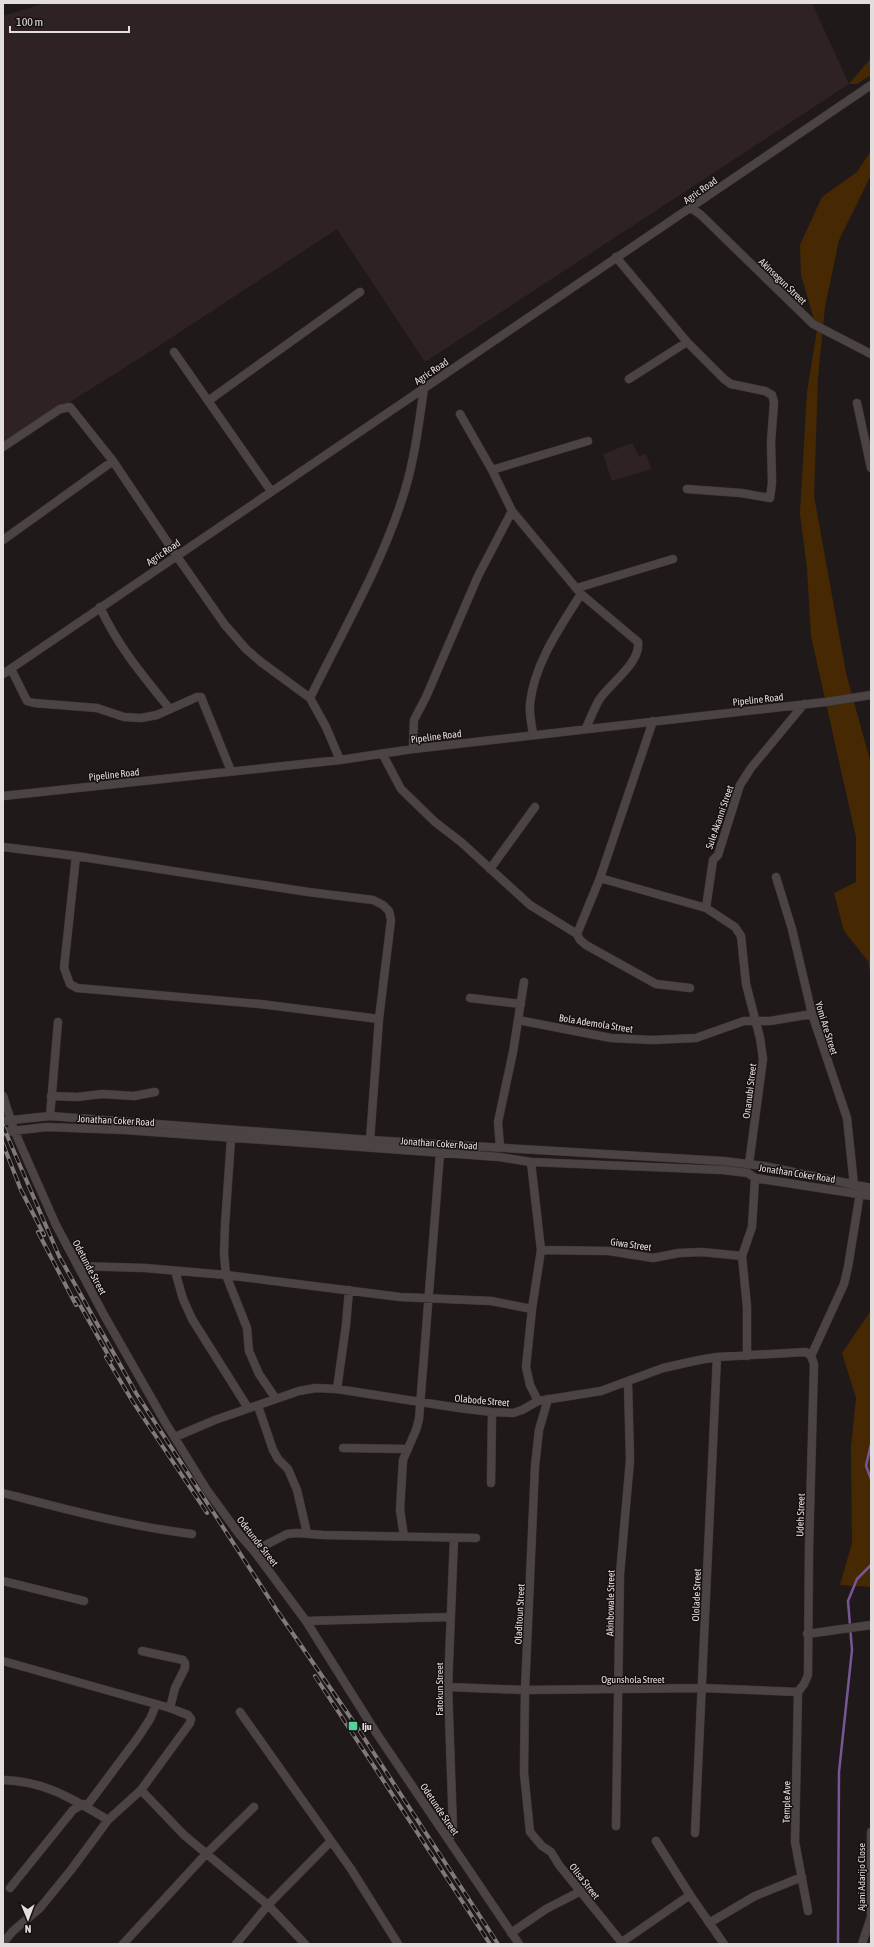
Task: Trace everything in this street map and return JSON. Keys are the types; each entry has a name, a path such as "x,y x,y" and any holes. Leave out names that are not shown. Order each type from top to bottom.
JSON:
{"street":[{"name":"Agric Road","path":"3,674 176,555 871,85"},
{"name":"Akinsegun Street","path":"691,208 701,215 813,324 871,354"},
{"path":"616,257 687,342 724,379 731,384 765,391 772,395 774,402 771,442 772,483 770,498 741,493 687,489"},
{"path":"208,401 360,292"},
{"path":"629,379 687,342"},
{"path":"174,352 271,492"},
{"path":"310,698 362,597 392,529 409,475 424,388"},
{"path":"857,403 871,468"},
{"path":"3,447 65,407 70,408 114,461 176,555 225,625 246,649 261,662 310,698 326,727 340,760"},
{"path":"460,414 492,470 512,511 579,591 638,642 639,648 621,677 608,688 598,701 586,728"},
{"path":"492,470 588,441"},
{"path":"3,540 114,461"},
{"path":"413,748 414,720 426,698 478,576 512,511"},
{"path":"533,735 530,706 534,681 554,637 579,591 673,559"},
{"path":"100,607 108,624 127,655 169,708"},
{"path":"11,669 27,701 34,703 97,708 124,717 141,718 151,716 197,697 201,697 231,771"},
{"name":"Pipeline Road","path":"3,796 340,760 382,755 413,748 826,702 871,695"},
{"name":"Sule Akanni Street","path":"706,908 713,860 718,855 740,785 751,768 804,704"},
{"path":"577,934 600,878 653,721"},
{"path":"382,755 401,789 435,822 461,842 538,912 577,934 580,940 586,945 656,984 690,988"},
{"path":"490,869 535,806"},
{"path":"3,847 76,856 308,892 373,900 384,905 389,911 391,920 379,1019 370,1140"},
{"path":"76,856 64,968 70,984 77,988 260,1004 379,1019"},
{"name":"Yomi Are Street","path":"776,877 792,929 812,1014 847,1118 854,1185"},
{"name":"Onanubi Street","path":"600,878 706,908 735,927 741,936 746,984 760,1038 763,1059 749,1164"},
{"path":"500,1147 498,1122 513,1052 524,982"},
{"path":"470,998 520,1004"},
{"name":"Bola Ademola Street","path":"518,1020 611,1038 652,1040 696,1038 744,1021 770,1021 812,1014"},
{"path":"50,1116 58,1022"},
{"path":"52,1096 77,1097 102,1094 134,1096 156,1092"},
{"name":"Odetunde Street","path":"3,1096 12,1119 14,1130 40,1191 104,1316 175,1438 207,1490 239,1534 254,1550 306,1622 377,1734 520,1944"},
{"name":"Jonathan Coker Road","path":"3,1121 50,1116 370,1140 707,1160 764,1166 871,1188"},
{"name":"Jonathan Coker Road","path":"3,1132 47,1127 125,1130 499,1157 531,1162 723,1170 748,1173 755,1178 860,1193 871,1196"},
{"path":"232,1138 225,1225 224,1254 226,1275 247,1328 249,1351 259,1374 276,1399"},
{"path":"404,1536 400,1510 403,1460 416,1430 420,1403 440,1153"},
{"path":"531,1162 541,1250 532,1309 526,1366 530,1385 538,1401"},
{"path":"747,1356 747,1307 742,1256 752,1228 755,1178"},
{"path":"811,1356 844,1284 860,1193"},
{"name":"Giwa Street","path":"541,1250 609,1251 653,1258 679,1253 702,1252 742,1256"},
{"path":"78,1266 145,1268 226,1275 400,1297 490,1301 532,1309"},
{"path":"175,1271 183,1299 192,1319 248,1408"},
{"path":"337,1389 346,1325 349,1290"},
{"name":"Olabode Street","path":"175,1438 215,1420 248,1408 258,1406 299,1391 316,1388 337,1389 420,1403 492,1412 513,1412 522,1410 538,1401 601,1391 663,1368 717,1357 806,1352 811,1356"},
{"name":"Udeh Street","path":"798,1692 808,1675 807,1634 814,1364 811,1356"},
{"name":"Ololade Street","path":"695,1833 717,1357"},
{"name":"Akinbowale Street","path":"616,1826 620,1574 630,1460 628,1382"},
{"name":"Oladitoun Street","path":"530,1832 524,1773 525,1690 535,1466 539,1430 548,1399"},
{"path":"258,1406 273,1450 278,1459 288,1469 297,1490 307,1533"},
{"path":"491,1483 492,1412"},
{"path":"343,1448 408,1449"},
{"path":"3,1493 81,1513 169,1531 192,1534"},
{"path":"254,1550 287,1534 307,1533 476,1538"},
{"name":"Fatokun Street","path":"449,1840 453,1829 448,1688 454,1538"},
{"path":"3,1581 84,1601"},
{"path":"306,1622 450,1617"},
{"path":"807,1634 871,1625"},
{"path":"142,1651 183,1660 185,1663 185,1668 175,1688 170,1708"},
{"path":"3,1661 170,1708 188,1715 191,1719 190,1723 141,1790 108,1820 71,1870 40,1908 13,1931 3,1943"},
{"name":"Ogunshola Street","path":"448,1688 525,1690 702,1688 798,1692"},
{"name":"Temple Ave","path":"798,1692 795,1842 808,1911"},
{"path":"10,1888 73,1810 85,1806 138,1736 150,1718 156,1704"},
{"path":"240,1712 331,1841 398,1944"},
{"path":"3,1780 43,1785 85,1806 108,1820"},
{"path":"141,1790 184,1835 268,1905 305,1944"},
{"path":"123,1944 206,1854 254,1807"},
{"name":"Olisa Street","path":"530,1832 542,1846 552,1852 559,1865 581,1891 600,1918 622,1943"},
{"name":"Ajani Adarijo Close","path":"862,1944 870,1924 871,1917 871,1832"},
{"path":"236,1944 268,1905 331,1841"},
{"path":"656,1841 690,1895 724,1944"},
{"path":"709,1923 755,1896 802,1877"},
{"path":"511,1932 546,1909 581,1891"},
{"path":"622,1943 690,1895"}],"shaded area":[{"path":"45,3 812,3 849,84 425,362 337,229 151,351 3,444 3,16"},
{"path":"871,58 871,75 857,84 849,84"},
{"path":"871,151 871,175 839,240 825,307 818,377 814,496 846,673 871,764 871,978 868,961 844,931 834,893 856,882 856,837 811,636 807,568 800,514 807,392 817,330 801,275 800,245 822,197 857,172"},
{"path":"632,443 639,456 646,454 651,469 612,481 603,454"},
{"path":"871,1304 871,1587 840,1585 852,1543 851,1447 856,1398 842,1353 870,1312"}],"waterway":[{"path":"871,1444 866,1466 871,1479"},
{"path":"838,1944 839,1772 852,1650 848,1601 857,1579 871,1565"}],"railway":[{"path":"3,1126 59,1256 136,1393 278,1612 355,1724 498,1944"},
{"path":"3,1144 21,1190 44,1235"},
{"path":"38,1232 76,1305"},
{"path":"76,1298 111,1360"},
{"path":"106,1357 133,1402 207,1513"},
{"path":"315,1676 490,1944"}],"place":[{"name":"Iju","path":"353,1726"}]}
